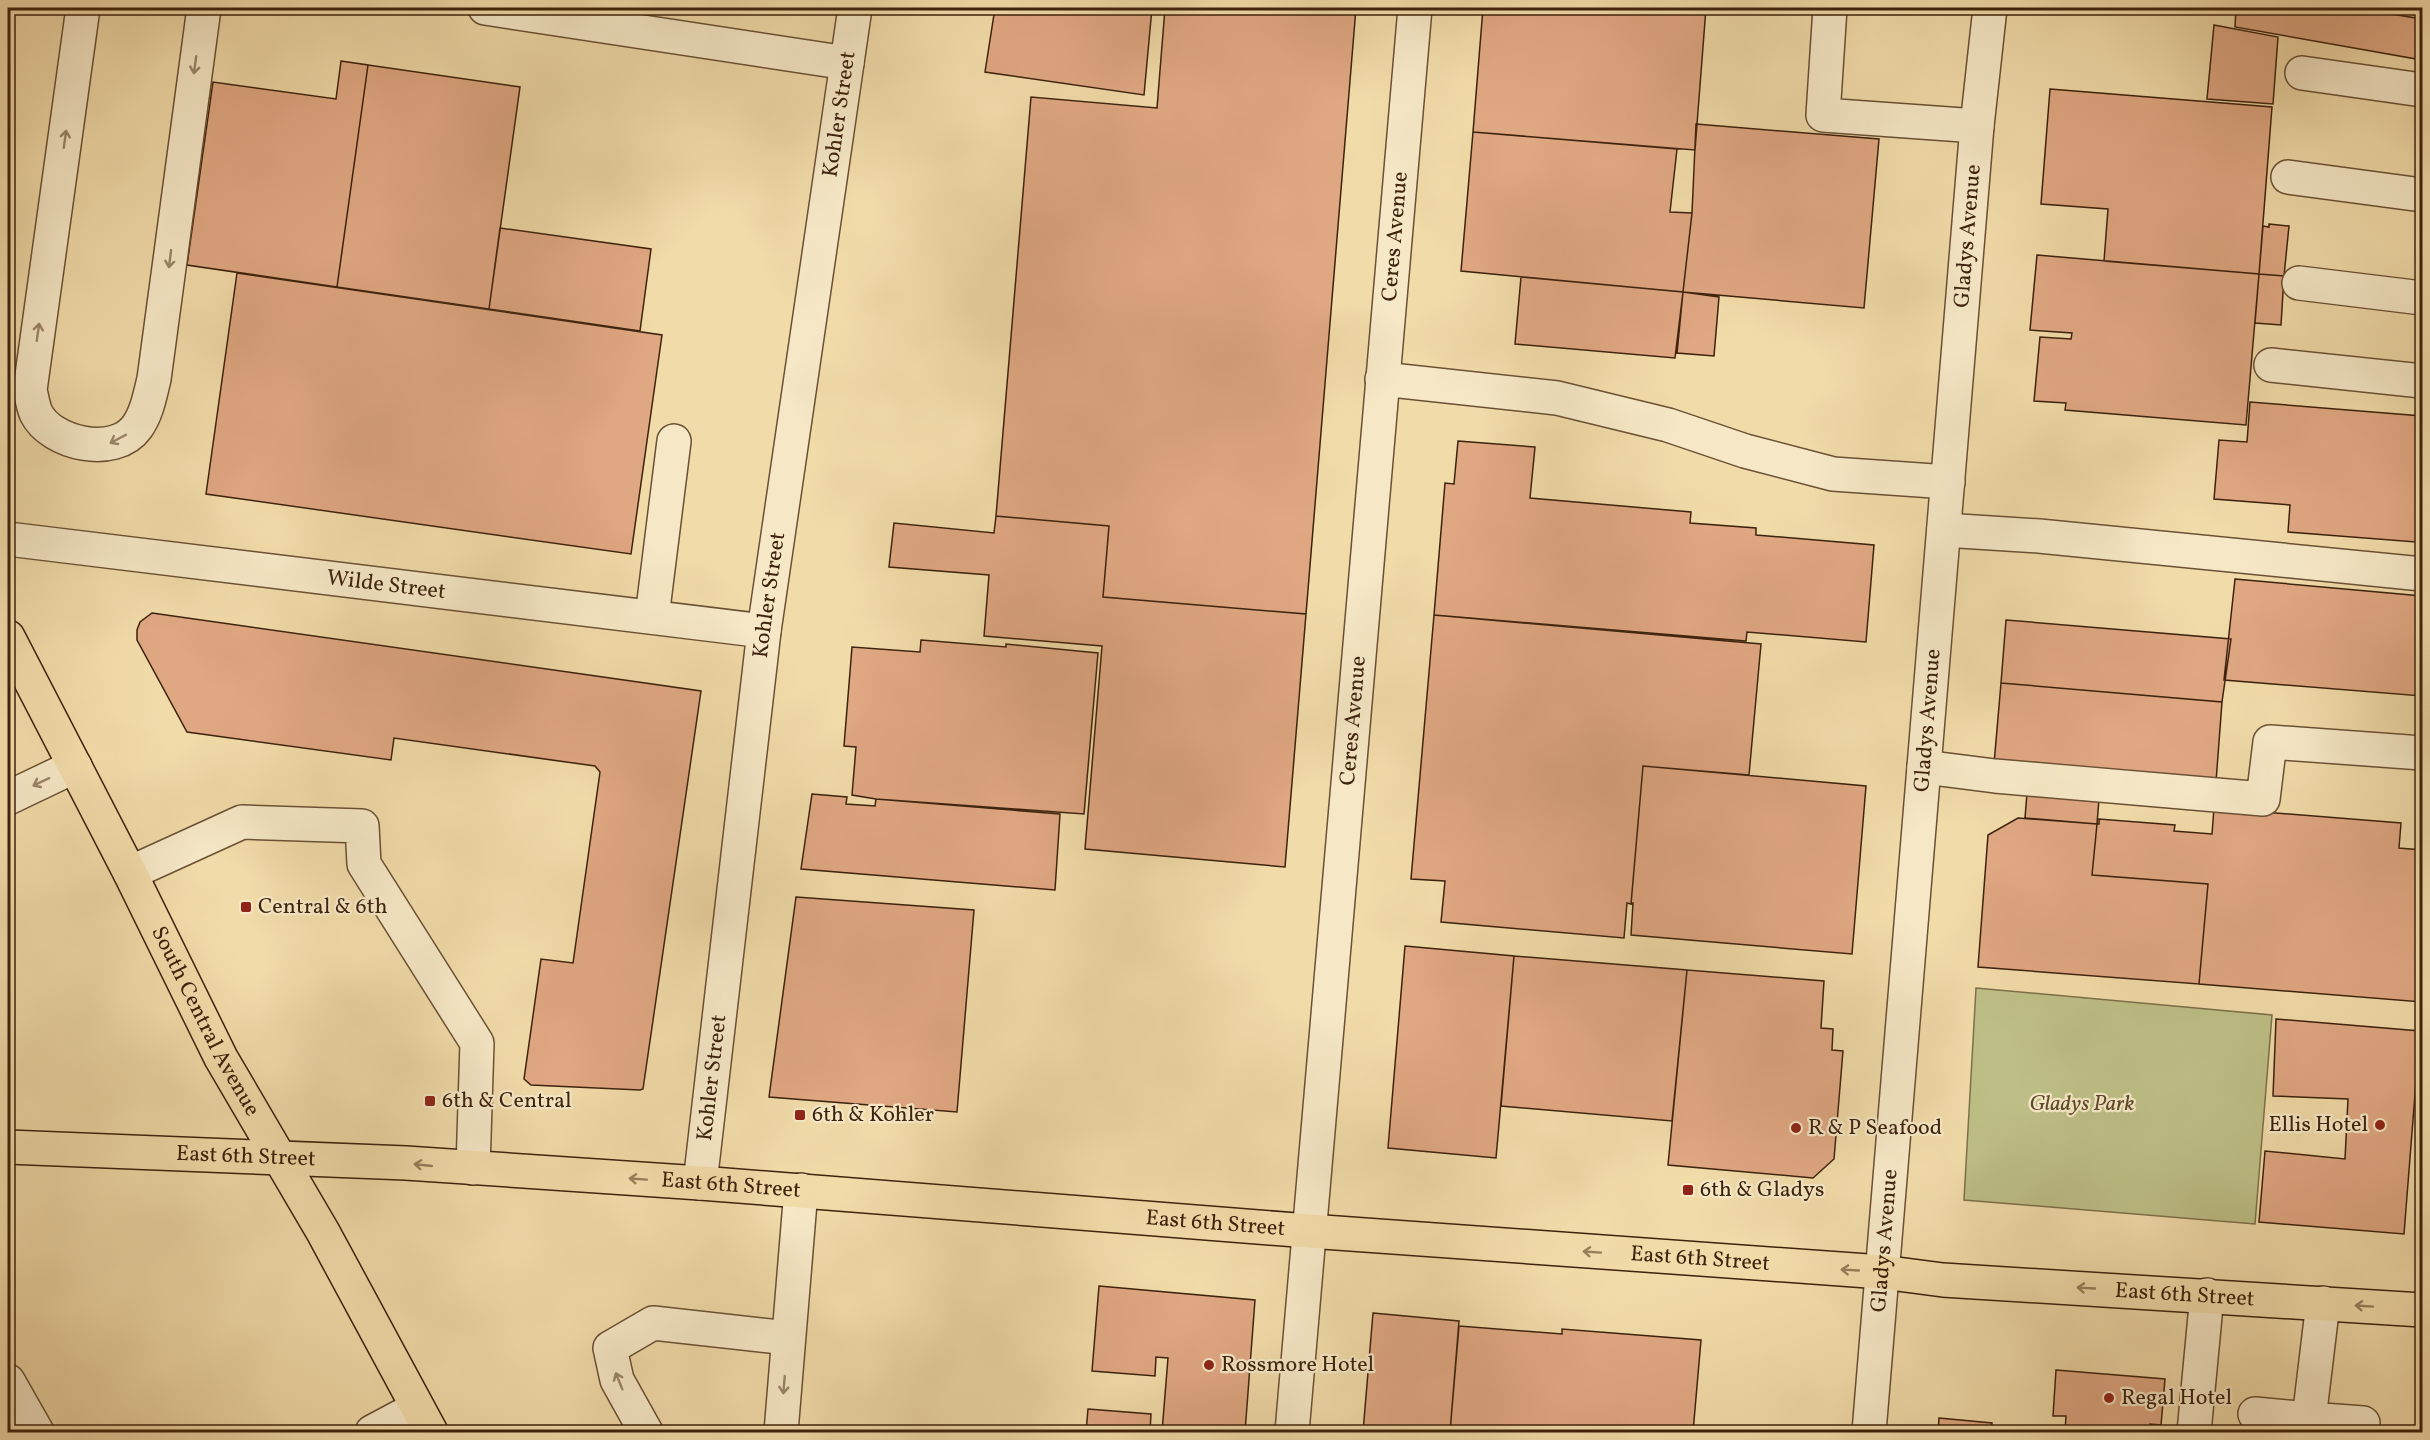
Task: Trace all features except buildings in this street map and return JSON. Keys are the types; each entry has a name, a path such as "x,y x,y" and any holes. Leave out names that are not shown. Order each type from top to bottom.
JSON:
{"main road":[{"name":"South Central Avenue","path":"8,637 130,873 221,1058 323,1232 424,1420"},
{"name":"East 6th Street","path":"8,1147 406,1163 801,1190 1309,1231 1882,1272 1943,1280 2422,1310"}],"street":[{"path":"83,8 30,390 36,415 57,434 93,446 114,443 136,429 146,410 154,379 204,8"},
{"path":"485,8 847,63"},
{"name":"Kohler Street","path":"700,1183 764,631 855,8"},
{"name":"Ceres Avenue","path":"1292,1432 1415,8"},
{"path":"1830,8 1823,115 1977,126"},
{"name":"Gladys Avenue","path":"1869,1432 1977,126 1990,8"},
{"path":"2302,73 2422,90"},
{"path":"2288,177 2422,195"},
{"path":"2299,284 2422,298"},
{"path":"2271,365 2422,381"},
{"path":"1382,379 1557,398 1668,425 1745,451 1833,474 1948,482"},
{"path":"652,617 674,441"},
{"path":"1944,530 2050,537 2422,574"},
{"name":"Wilde Street","path":"8,539 764,631"},
{"path":"1924,767 1995,776 2264,799 2270,742 2422,753"},
{"path":"8,798 75,766"},
{"path":"130,873 242,822 362,826 364,864 477,1043 473,1168"},
{"path":"781,1432 801,1190"},
{"path":"2194,1432 2207,1295"},
{"path":"2309,1419 2323,1303"},
{"path":"646,1432 616,1380 610,1348 653,1323 788,1338"},
{"path":"8,1381 37,1432"},
{"path":"2255,1414 2363,1423"},
{"path":"372,1432 424,1420"}],"green space":[{"name":"Gladys Park","path":"1976,988 2272,1015 2255,1224 1964,1200"}],"place":[{"name":"Central & 6th","path":"246,907"},
{"name":"6th & Central","path":"430,1101"},
{"name":"6th & Kohler","path":"800,1115"},
{"name":"Ellis Hotel","path":"2380,1125"},
{"name":"R & P Seafood","path":"1796,1128"},
{"name":"6th & Gladys","path":"1688,1190"},
{"name":"Rossmore Hotel","path":"1209,1365"},
{"name":"Regal Hotel","path":"2109,1398"}]}
